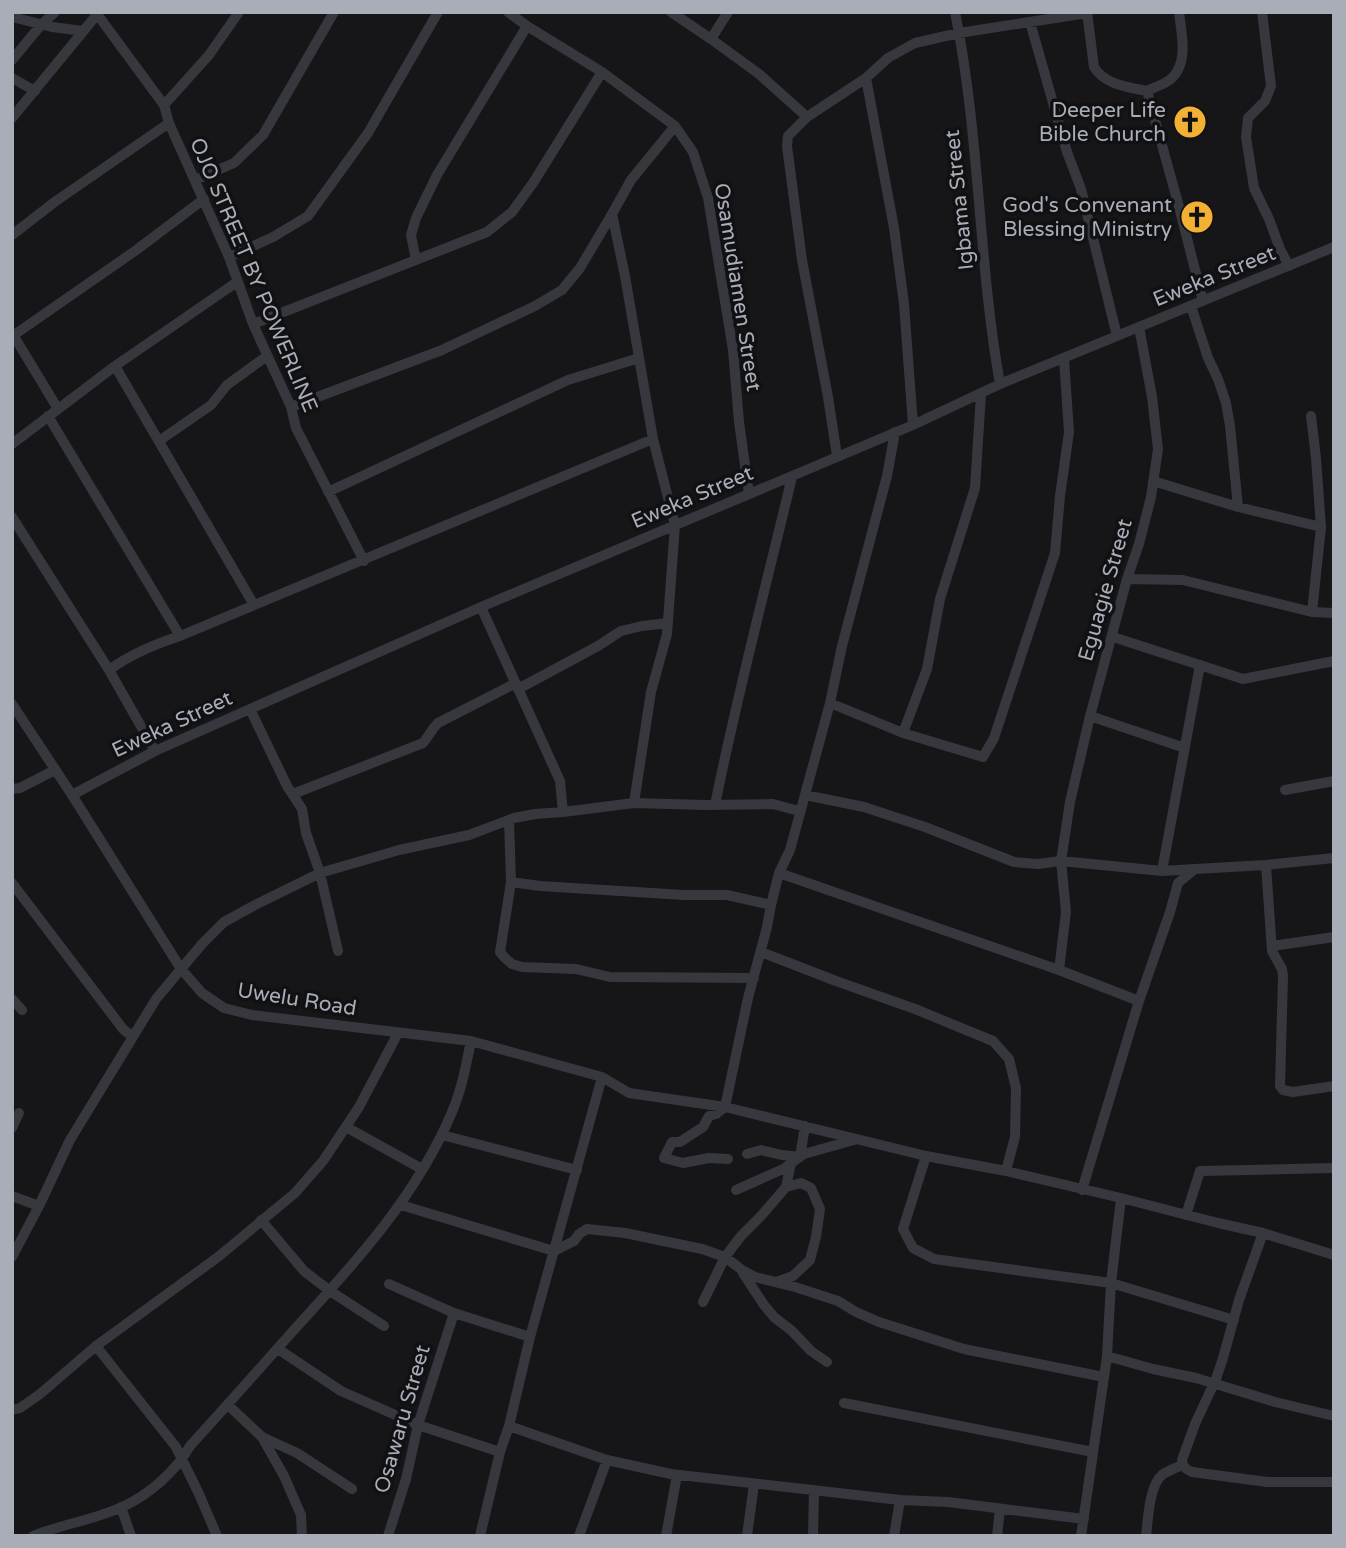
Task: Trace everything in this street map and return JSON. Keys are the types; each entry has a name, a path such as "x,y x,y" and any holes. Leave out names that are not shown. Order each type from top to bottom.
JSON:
{"street":[{"path":"12,60 55,12"},
{"path":"164,105 209,55 239,12"},
{"path":"195,180 234,163 263,135 334,12"},
{"path":"229,257 273,237 308,216 368,133 438,12"},
{"name":"Osamudiamen Street","path":"508,12 603,72 675,126 693,152 708,198 733,349 749,494"},
{"path":"671,12 759,74 807,117"},
{"path":"711,39 728,12"},
{"name":"Igbama Street","path":"955,12 975,146 992,341 1000,384"},
{"path":"837,456 802,260 786,146 788,136 807,117 866,78 888,58 915,43 1033,18 1087,13 1094,67 1099,75 1111,82 1147,90 1171,80 1177,72 1183,52 1180,12"},
{"path":"1262,12 1271,86 1265,101 1248,118 1246,137 1254,188 1289,266"},
{"path":"12,118 98,13"},
{"name":"OJO STREET BY POWERLINE","path":"98,13 164,105 169,123 229,257 253,324 291,407 296,428 363,561"},
{"path":"12,17 41,25 83,31"},
{"path":"1033,18 1067,152 1081,189 1117,336"},
{"path":"416,260 411,235 416,218 437,175 527,26"},
{"path":"253,324 487,232 512,212 603,72"},
{"path":"12,78 35,91"},
{"path":"866,78 898,254 913,425"},
{"path":"1147,90 1203,301"},
{"path":"12,235 56,201 169,123"},
{"path":"291,407 442,350 562,290 580,268 631,180 675,126"},
{"path":"58,409 13,334 135,251 204,199"},
{"path":"612,214 653,439 675,525 667,634 651,692 634,803"},
{"name":"Eweka Street","path":"72,795 155,751 481,607 792,477 1000,384 1334,247"},
{"path":"12,444 115,366 237,282"},
{"path":"1191,306 1226,403 1238,507"},
{"name":"Eguagie Street","path":"1059,970 1066,912 1061,861 1070,802 1090,716 1139,544 1158,450 1152,397 1139,327"},
{"path":"159,441 211,405 227,385 267,356"},
{"path":"328,492 568,380 639,358"},
{"path":"830,703 904,733 984,757 994,738 1055,553 1069,432 1064,359"},
{"path":"115,366 254,605"},
{"path":"904,733 927,669 940,599 975,488 981,394"},
{"path":"1311,415 1321,506 1312,612"},
{"path":"48,416 180,636"},
{"path":"728,1159 709,1158 683,1163 664,1157 672,1142 680,1142 703,1127 709,1116 726,1107 779,873 790,850 830,703 842,646 887,476 895,432"},
{"path":"109,670 124,659 157,644 653,439"},
{"path":"715,805 733,717 792,477"},
{"path":"1153,481 1238,507 1321,527"},
{"path":"12,517 109,670 155,751"},
{"path":"1127,579 1183,580 1312,612 1334,613"},
{"path":"481,607 560,781 563,812"},
{"path":"293,794 423,743 430,730 438,723 598,646 621,631 668,623"},
{"path":"1113,637 1243,679 1334,661"},
{"path":"1162,871 1200,665"},
{"name":"Uwelu Road","path":"12,704 181,969 202,993 224,1008 252,1015 471,1041 602,1077 629,1093 726,1107 926,1157 1006,1171 1263,1233 1334,1255"},
{"path":"250,709 287,786 302,809 338,951"},
{"path":"1090,716 1185,748"},
{"path":"12,789 20,788 55,770"},
{"path":"1285,790 1334,781"},
{"path":"805,795 864,807 925,827 1014,862 1038,864 1061,861 1162,871 1334,858"},
{"path":"12,1257 70,1140 156,999 224,922 320,873 399,850 469,835 509,820 535,814 634,803 774,804 799,811"},
{"path":"509,820 511,882 500,952 512,964 576,970 610,977 754,978"},
{"path":"1266,865 1272,951 1283,976 1280,1086 1283,1090 1293,1092 1334,1086"},
{"path":"1082,1190 1178,883 1195,869"},
{"path":"779,873 1059,970 1139,1001"},
{"path":"511,882 684,895 726,895 771,905"},
{"path":"12,883 123,1029 133,1037"},
{"path":"1272,946 1334,937"},
{"path":"761,952 993,1041 1009,1059 1016,1088 1015,1137 1006,1171"},
{"path":"12,999 22,1010"},
{"path":"12,1410 20,1408 40,1394 96,1346 218,1258 295,1193 323,1161 359,1107 398,1033"},
{"path":"33,1536 121,1507 164,1478 182,1459 190,1446 330,1291 401,1205 442,1135 461,1090 471,1041"},
{"path":"480,1536 530,1337 602,1077"},
{"path":"12,1128 19,1113"},
{"path":"703,1302 725,1257 786,1187 804,1126"},
{"path":"346,1127 422,1169"},
{"path":"442,1135 577,1170"},
{"path":"736,1190 783,1169 804,1154 856,1139"},
{"path":"747,1154 761,1150 796,1160"},
{"path":"926,1157 904,1230 913,1248 933,1259 1111,1283 1234,1320"},
{"path":"1186,1215 1200,1171 1334,1168"},
{"path":"776,1282 793,1276 810,1261 817,1237 820,1209 811,1188 801,1183 786,1187"},
{"path":"12,1196 39,1206"},
{"path":"1081,1536 1107,1356 1111,1283 1121,1198"},
{"path":"401,1205 554,1251 574,1241 587,1229 625,1233 702,1249 725,1257 755,1277 838,1301 879,1322 964,1349 1104,1377"},
{"path":"261,1220 304,1272 384,1326"},
{"path":"1263,1233 1223,1358 1195,1424 1182,1465 1192,1472 1267,1482 1334,1482"},
{"path":"742,1270 774,1317 827,1362"},
{"path":"389,1284 454,1313 530,1337"},
{"name":"Osawaru Street","path":"388,1536 406,1479 418,1425 454,1313"},
{"path":"96,1346 169,1436 216,1536"},
{"path":"278,1349 341,1391 418,1425 500,1452"},
{"path":"1107,1356 1334,1416"},
{"path":"844,1403 1093,1451"},
{"path":"228,1405 262,1437 284,1476 301,1515 302,1536"},
{"path":"509,1426 607,1460 677,1475 900,1500 948,1502 1084,1519"},
{"path":"262,1437 297,1453 352,1489"},
{"path":"579,1536 607,1460"},
{"path":"1146,1536 1156,1481 1163,1474 1182,1465"},
{"path":"666,1536 677,1475"},
{"path":"747,1536 754,1484"},
{"path":"813,1536 814,1490"},
{"path":"894,1536 900,1500"},
{"path":"121,1507 131,1536"},
{"path":"997,1536 1000,1509"}],"place":[{"name":"Deeper Life Bible Church","path":"1190,122"},
{"name":"God's Convenant Blessing Ministry","path":"1197,217"}]}
